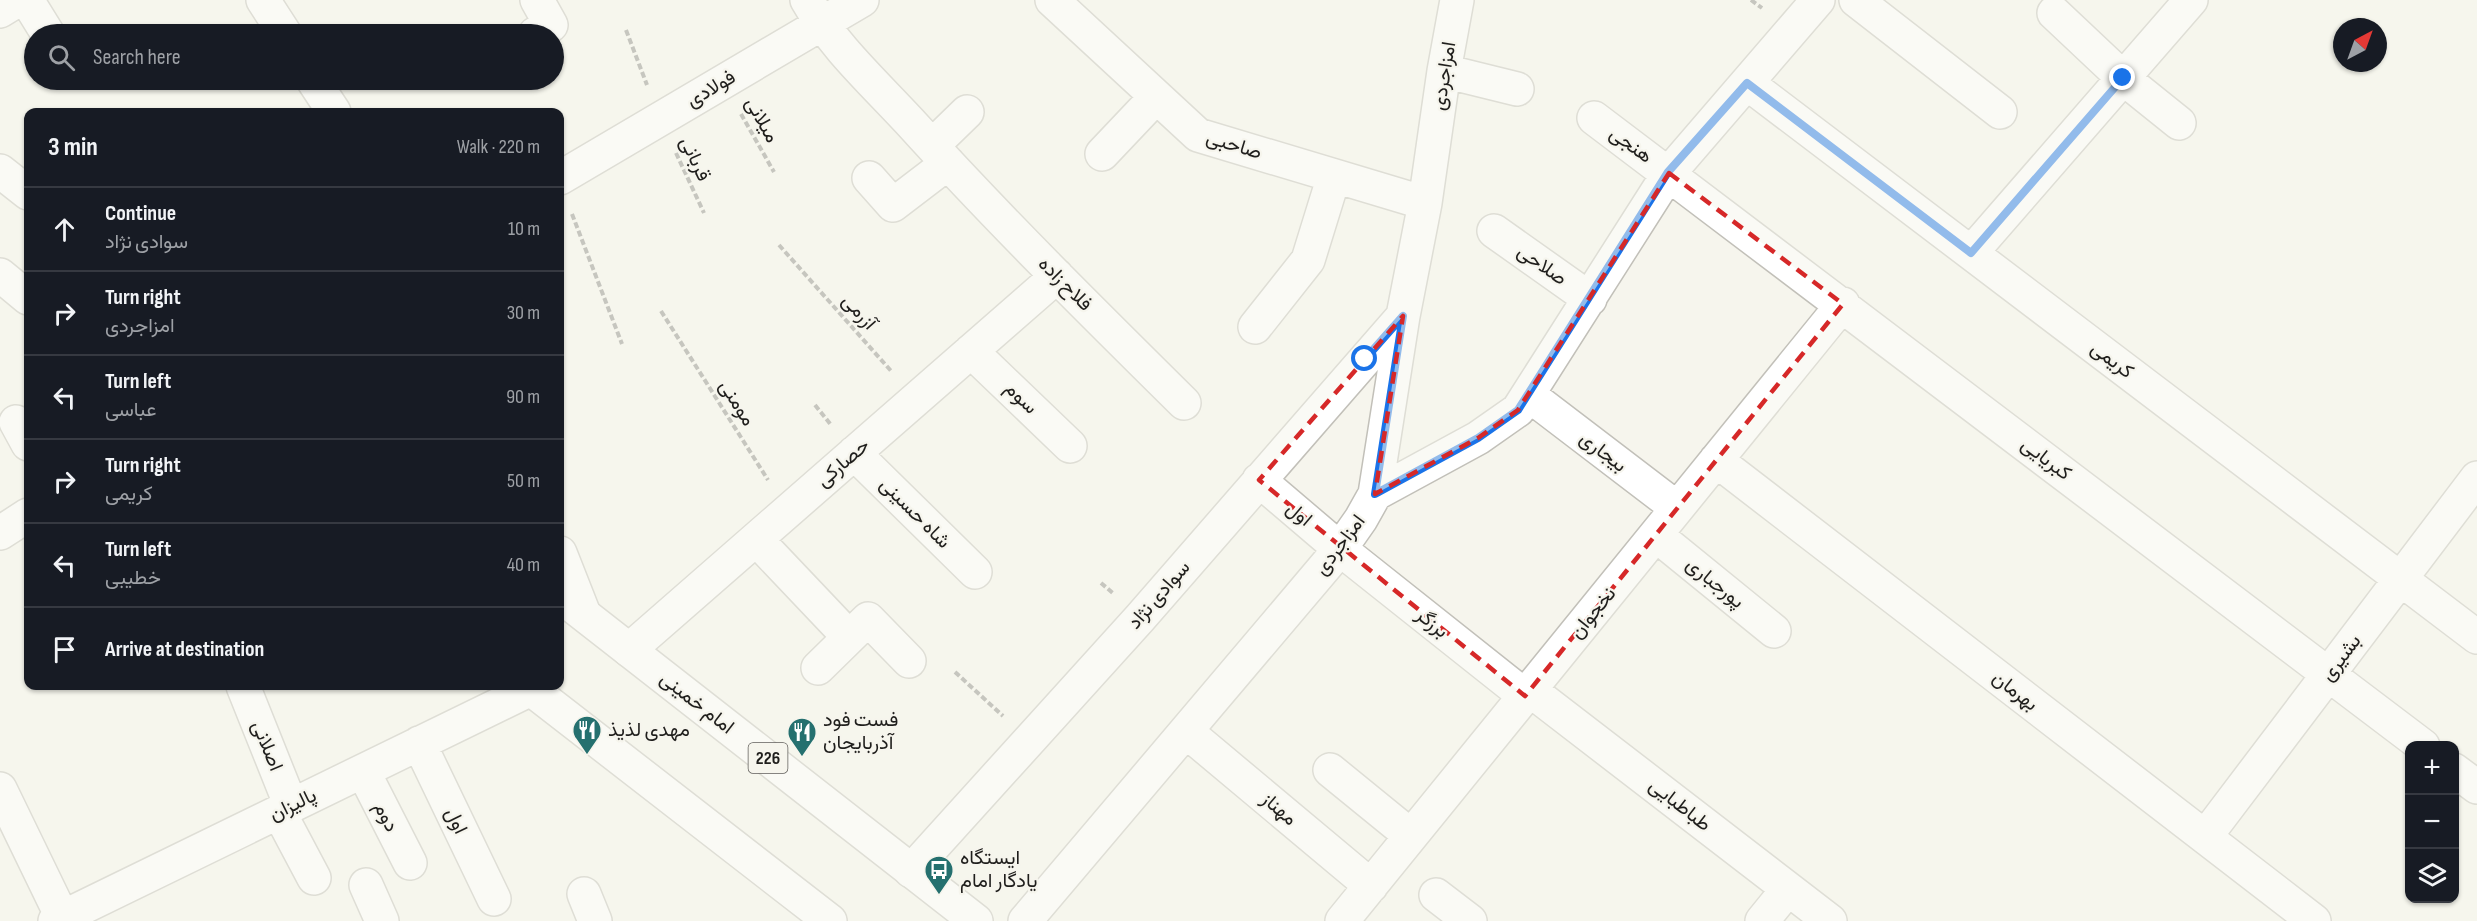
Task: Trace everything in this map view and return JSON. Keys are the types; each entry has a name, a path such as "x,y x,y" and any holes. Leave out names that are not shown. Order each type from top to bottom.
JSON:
{"street":[{"path":"0,11 18,0"},
{"path":"27,0 42,24"},
{"path":"262,0 278,24"},
{"path":"537,0 551,24"},
{"name":"فولادی","path":"564,191 660,119 723,81 814,12 861,0"},
{"name":"صاحبی","path":"1052,0 1198,135 1425,204"},
{"name":"امزاجردی","path":"1025,921 1340,549 1375,494 1403,316 1425,204 1444,71 1457,0"},
{"path":"1375,494 1478,438 1518,410 1668,172 1818,0"},
{"path":"1856,0 2000,112"},
{"path":"1971,253 2191,0"},
{"name":"فلاح زاده","path":"814,12 940,155 1184,403"},
{"path":"2054,12 2123,78 2179,123"},
{"path":"1444,71 1517,89"},
{"name":"کریمی","path":"1747,83 2477,637"},
{"path":"320,90 331,108"},
{"path":"1102,154 1156,97"},
{"path":"869,178 893,205 940,155 967,112"},
{"name":"هنجی","path":"1594,118 1668,172"},
{"path":"0,171 24,190"},
{"name":"کبریایی","path":"1668,172 2416,741"},
{"path":"1255,327 1308,260 1334,176"},
{"name":"صلاحی","path":"1494,231 1590,299"},
{"path":"0,275 24,294"},
{"name":"حصارکی","path":"629,650 1057,276"},
{"name":"نخجوان","path":"1342,921 1842,304"},
{"name":"سوادی نژاد","path":"911,870 1140,618 1403,316"},
{"name":"سوم","path":"971,351 1070,446"},
{"name":"بیجاری","path":"1529,395 1677,508"},
{"name":"شاه حسینی","path":"855,453 975,572"},
{"name":"بهرمان","path":"1716,460 2314,921"},
{"name":"بشیری","path":"2205,837 2477,478"},
{"name":"اول","path":"1259,480 1340,549"},
{"path":"0,533 24,518"},
{"name":"پورجباری","path":"1656,535 1774,631"},
{"path":"756,539 849,637"},
{"name":"برزگر","path":"1340,549 1527,693"},
{"path":"564,570 572,605"},
{"name":"امام خمینی","path":"572,605 976,921"},
{"path":"818,668 868,619 909,661"},
{"name":"اصلانی","path":"244,690 285,809"},
{"name":"پالیزان","path":"60,920 523,690"},
{"path":"533,690 830,921"},
{"name":"طباطبایی","path":"1527,693 1830,921"},
{"name":"مهناز","path":"1187,732 1371,886"},
{"name":"اول","path":"419,743 494,899"},
{"path":"1330,770 1411,836"},
{"name":"دوم","path":"363,771 410,863"},
{"path":"2459,774 2477,787"},
{"path":"0,789 60,920"},
{"path":"285,809 314,878"},
{"path":"366,885 382,921"},
{"path":"1762,921 1788,889"},
{"path":"1436,895 1470,921"}],"path":[{"name":"قربانی","path":"626,30 660,119 704,213"},
{"name":"میلانی","path":"723,81 774,172"},
{"path":"564,191 622,344"},
{"name":"آزرمی","path":"779,244 916,399"},
{"name":"مومنی","path":"661,310 787,511"},
{"path":"955,672 1030,740"}],"highlighted area":[{"path":"1669,173 1843,304 1525,696 1259,480 1403,316 1375,494 1478,438 1518,410"}],"place":[{"name":"مهدی لذیذ","path":"587,756"},
{"name":"فست فود آذربایجان","path":"802,758"},
{"name":"ایستگاه یادگار امام","path":"939,896"}],"route":[{"path":"1365,359 1403,316 1375,494 1478,438 1518,410 1668,172 1747,83 1971,253 2123,78"}]}
